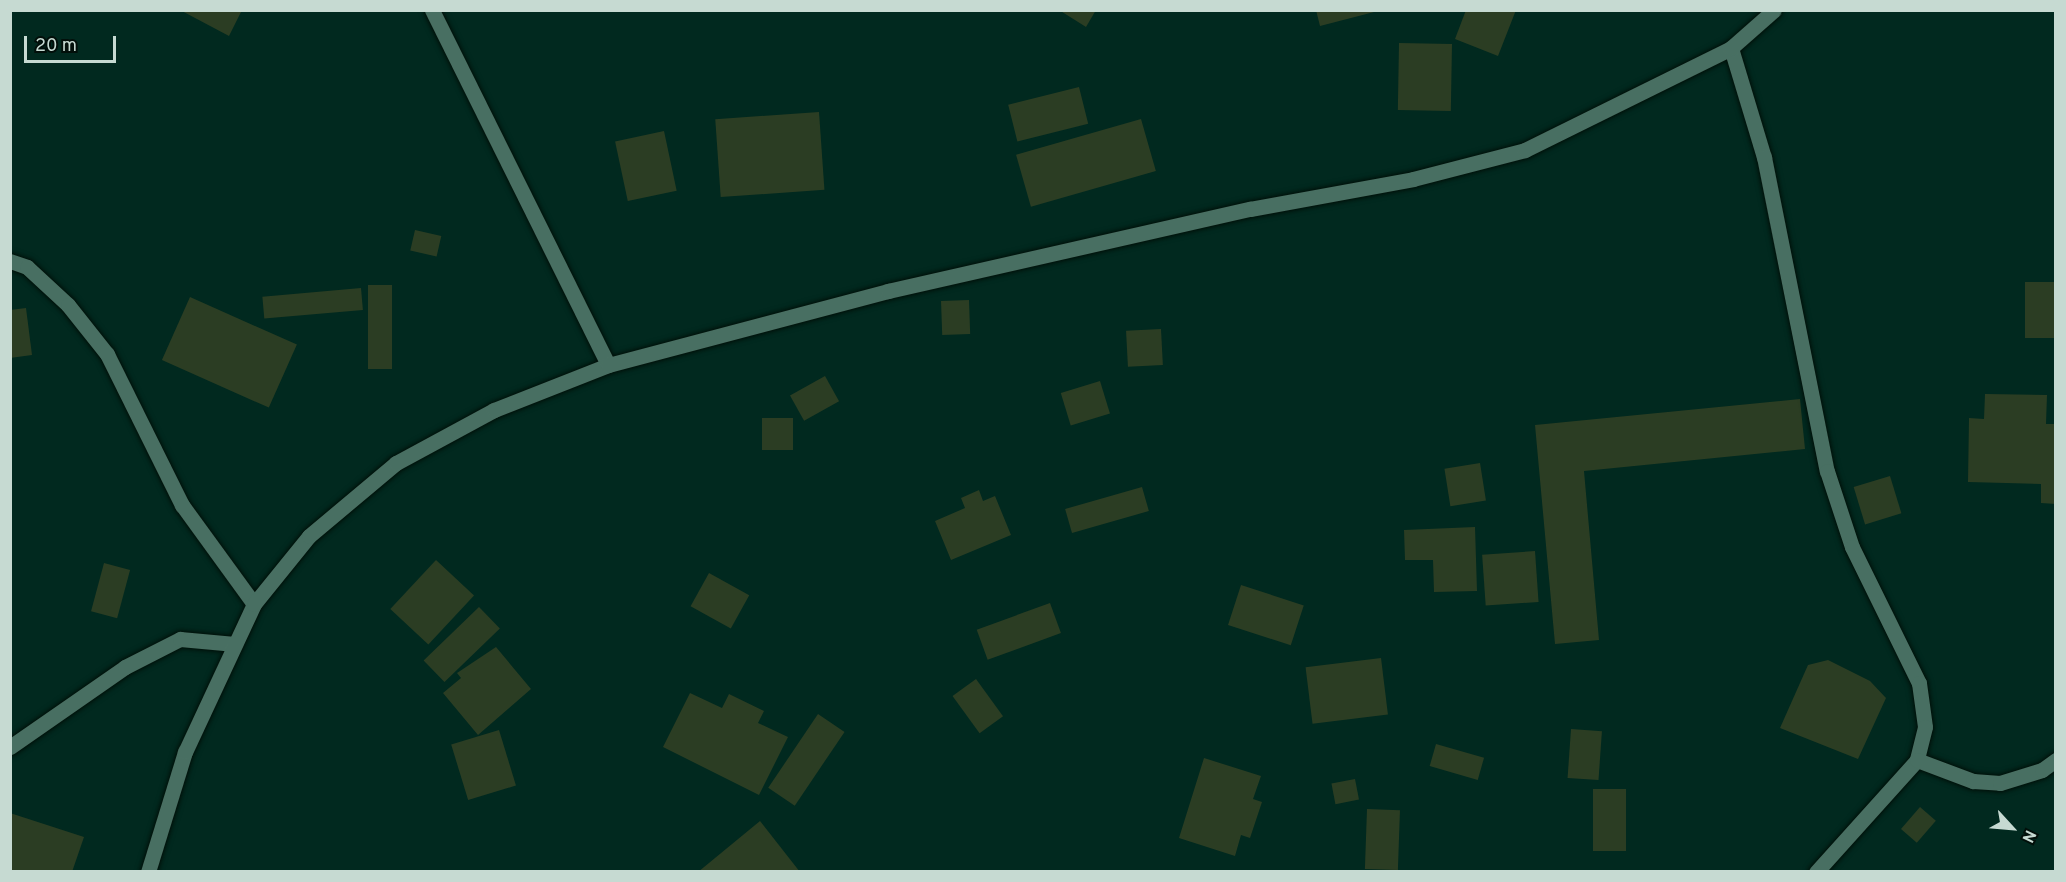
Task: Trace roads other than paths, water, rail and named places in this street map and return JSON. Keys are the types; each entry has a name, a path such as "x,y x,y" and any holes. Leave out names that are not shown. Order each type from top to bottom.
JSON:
{"street":[{"path":"432,10 608,365"},
{"path":"148,872 185,752 254,604 309,536 396,463 494,410 608,365 888,291 1250,209 1413,179 1525,150 1731,48 1774,10"},
{"path":"1731,48 1764,157 1827,471 1852,547 1919,683 1926,727 1917,760 1816,872"},
{"path":"10,261 27,267 68,305 107,354 182,505 254,604"},
{"path":"10,747 125,667 180,639 235,644"},
{"path":"1917,760 1973,781 2000,783 2042,770 2055,760"}]}
